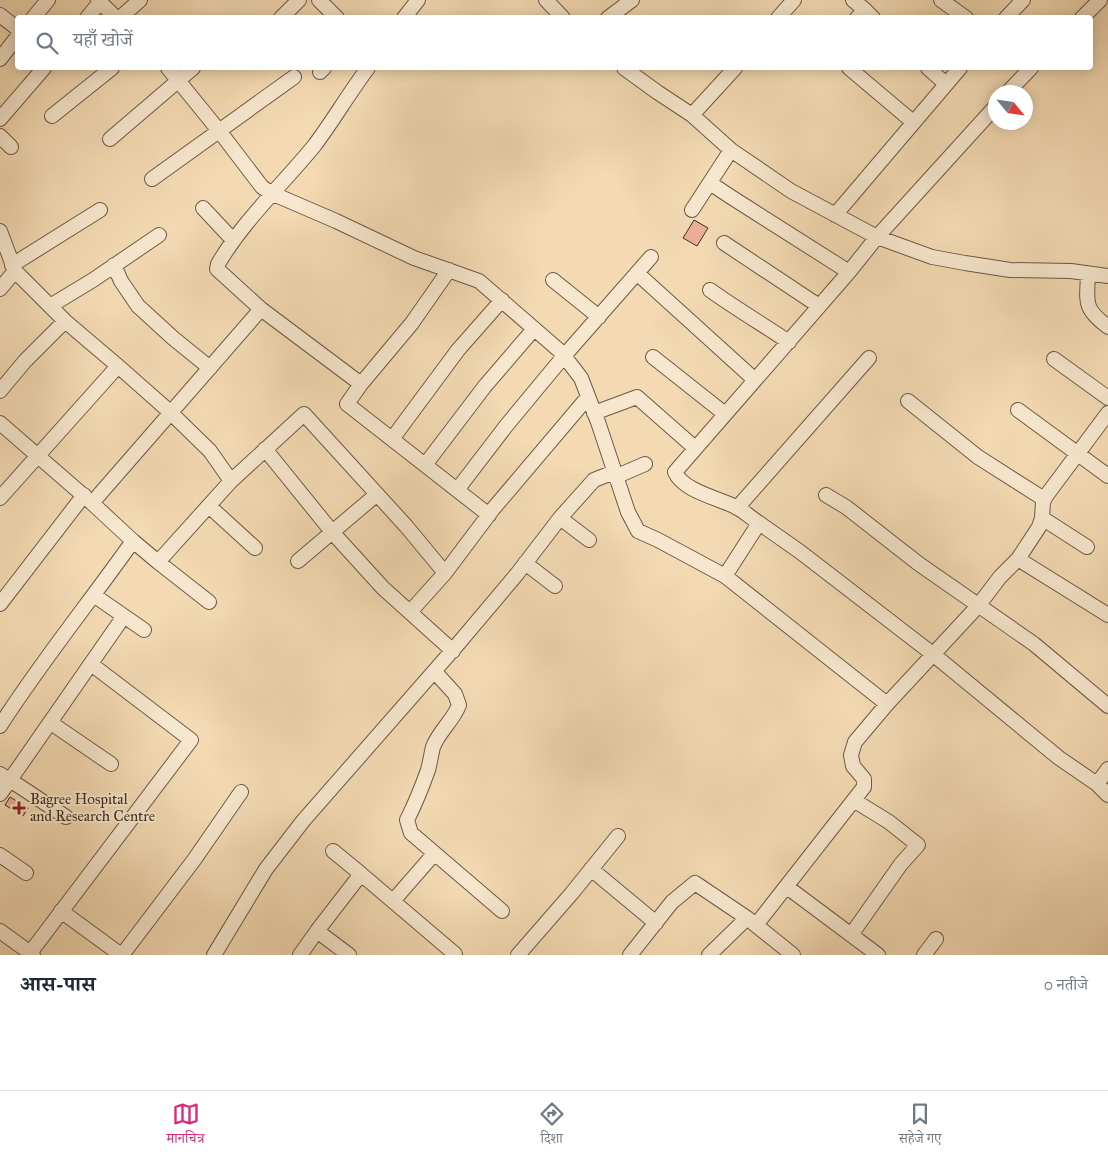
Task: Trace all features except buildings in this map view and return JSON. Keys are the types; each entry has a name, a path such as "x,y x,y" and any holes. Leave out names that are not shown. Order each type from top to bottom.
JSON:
{"street":[{"path":"36,15 48,0"},
{"path":"123,15 140,0"},
{"path":"284,15 299,0"},
{"path":"406,15 418,0"},
{"path":"546,0 560,15"},
{"path":"612,15 632,0"},
{"path":"853,0 865,15"},
{"path":"941,0 962,15"},
{"path":"1009,15 1023,0"},
{"path":"1085,15 1100,0"},
{"path":"89,15 99,1 113,15"},
{"path":"0,15 15,27"},
{"path":"0,59 15,40"},
{"path":"0,118 42,70"},
{"path":"52,116 110,70"},
{"path":"170,70 262,187 271,193 336,220 414,258 479,281 502,300 564,356 581,378 614,475 628,512 638,531 725,576 887,704"},
{"path":"110,139 190,70"},
{"path":"362,384 261,309 217,269 218,264 234,240 271,193 314,145 367,70"},
{"path":"627,70 692,115 731,150 791,191 878,237 932,256 965,263 1010,270 1071,271 1108,276"},
{"path":"692,115 733,70"},
{"path":"852,70 913,122"},
{"path":"930,70 946,84"},
{"path":"835,215 958,70"},
{"path":"1015,85 1029,70"},
{"path":"152,179 294,77"},
{"path":"988,115 878,237 675,472 678,478 691,488 737,508 799,551 934,655 1060,758 1097,784 1108,795"},
{"path":"0,136 11,147"},
{"path":"692,210 731,150"},
{"path":"710,183 849,272"},
{"path":"203,208 234,240"},
{"path":"0,289 13,268 100,210"},
{"path":"0,231 13,268 65,321 170,412 210,451 231,481"},
{"path":"50,306 93,280 159,235"},
{"path":"724,243 819,306"},
{"path":"457,490 506,426 564,356 651,257"},
{"path":"114,265 121,280 138,306 210,368"},
{"path":"449,270 412,322 347,404 489,515"},
{"path":"638,274 755,380"},
{"path":"1088,274 1087,305 1095,317 1108,327"},
{"path":"553,280 599,317"},
{"path":"710,290 736,309 789,342"},
{"path":"392,439 458,350 502,300"},
{"path":"0,604 88,499 170,412 261,309"},
{"path":"0,391 25,361 65,321"},
{"path":"425,465 485,386 534,329"},
{"path":"653,357 724,414"},
{"path":"737,508 869,358"},
{"path":"1054,359 1108,398"},
{"path":"0,498 118,366"},
{"path":"410,612 445,573 489,515 588,397"},
{"path":"594,413 637,397 695,448"},
{"path":"908,401 978,457 1044,500"},
{"path":"1018,410 1108,476"},
{"path":"158,562 231,481 304,414 406,526 445,573"},
{"path":"709,955 714,948 751,922 787,887 835,823 855,801 864,787 864,779 853,766 851,755 855,742 887,704 978,606 1000,577 1018,558 1039,527 1044,500 1108,414"},
{"path":"0,423 88,499 133,541 209,602"},
{"path":"265,449 333,533 384,588 453,650"},
{"path":"214,955 266,869 303,821 453,650 560,518 594,480 645,464"},
{"path":"298,561 333,533 376,494"},
{"path":"826,495 919,564 1034,644 1108,706"},
{"path":"209,506 256,548"},
{"path":"560,518 589,540"},
{"path":"1042,518 1087,547"},
{"path":"725,576 759,523"},
{"path":"0,726 55,646 95,596 133,541"},
{"path":"1018,558 1108,615"},
{"path":"525,563 555,586"},
{"path":"95,596 144,630"},
{"path":"0,794 5,777 51,723 124,616"},
{"path":"0,931 32,954 60,911 191,740 91,664"},
{"path":"434,672 455,694 459,705 454,717 443,729 434,746 417,801 407,820 411,833 502,911"},
{"path":"51,723 111,764"},
{"path":"1097,784 1108,770"},
{"path":"5,777 66,817"},
{"path":"60,911 121,955 194,860 241,792"},
{"path":"851,935 901,864 918,845 888,822 855,801"},
{"path":"518,955 618,836"},
{"path":"334,850 455,954"},
{"path":"393,901 434,854"},
{"path":"0,855 26,873"},
{"path":"591,869 656,923"},
{"path":"300,955 361,874"},
{"path":"630,955 672,902 695,884 751,922 777,950 793,955"},
{"path":"787,887 878,955"},
{"path":"317,931 348,955"},
{"path":"924,955 936,939"}],"place":[{"name":"Bagree Hospital and Research Centre","path":"19,808"}]}
